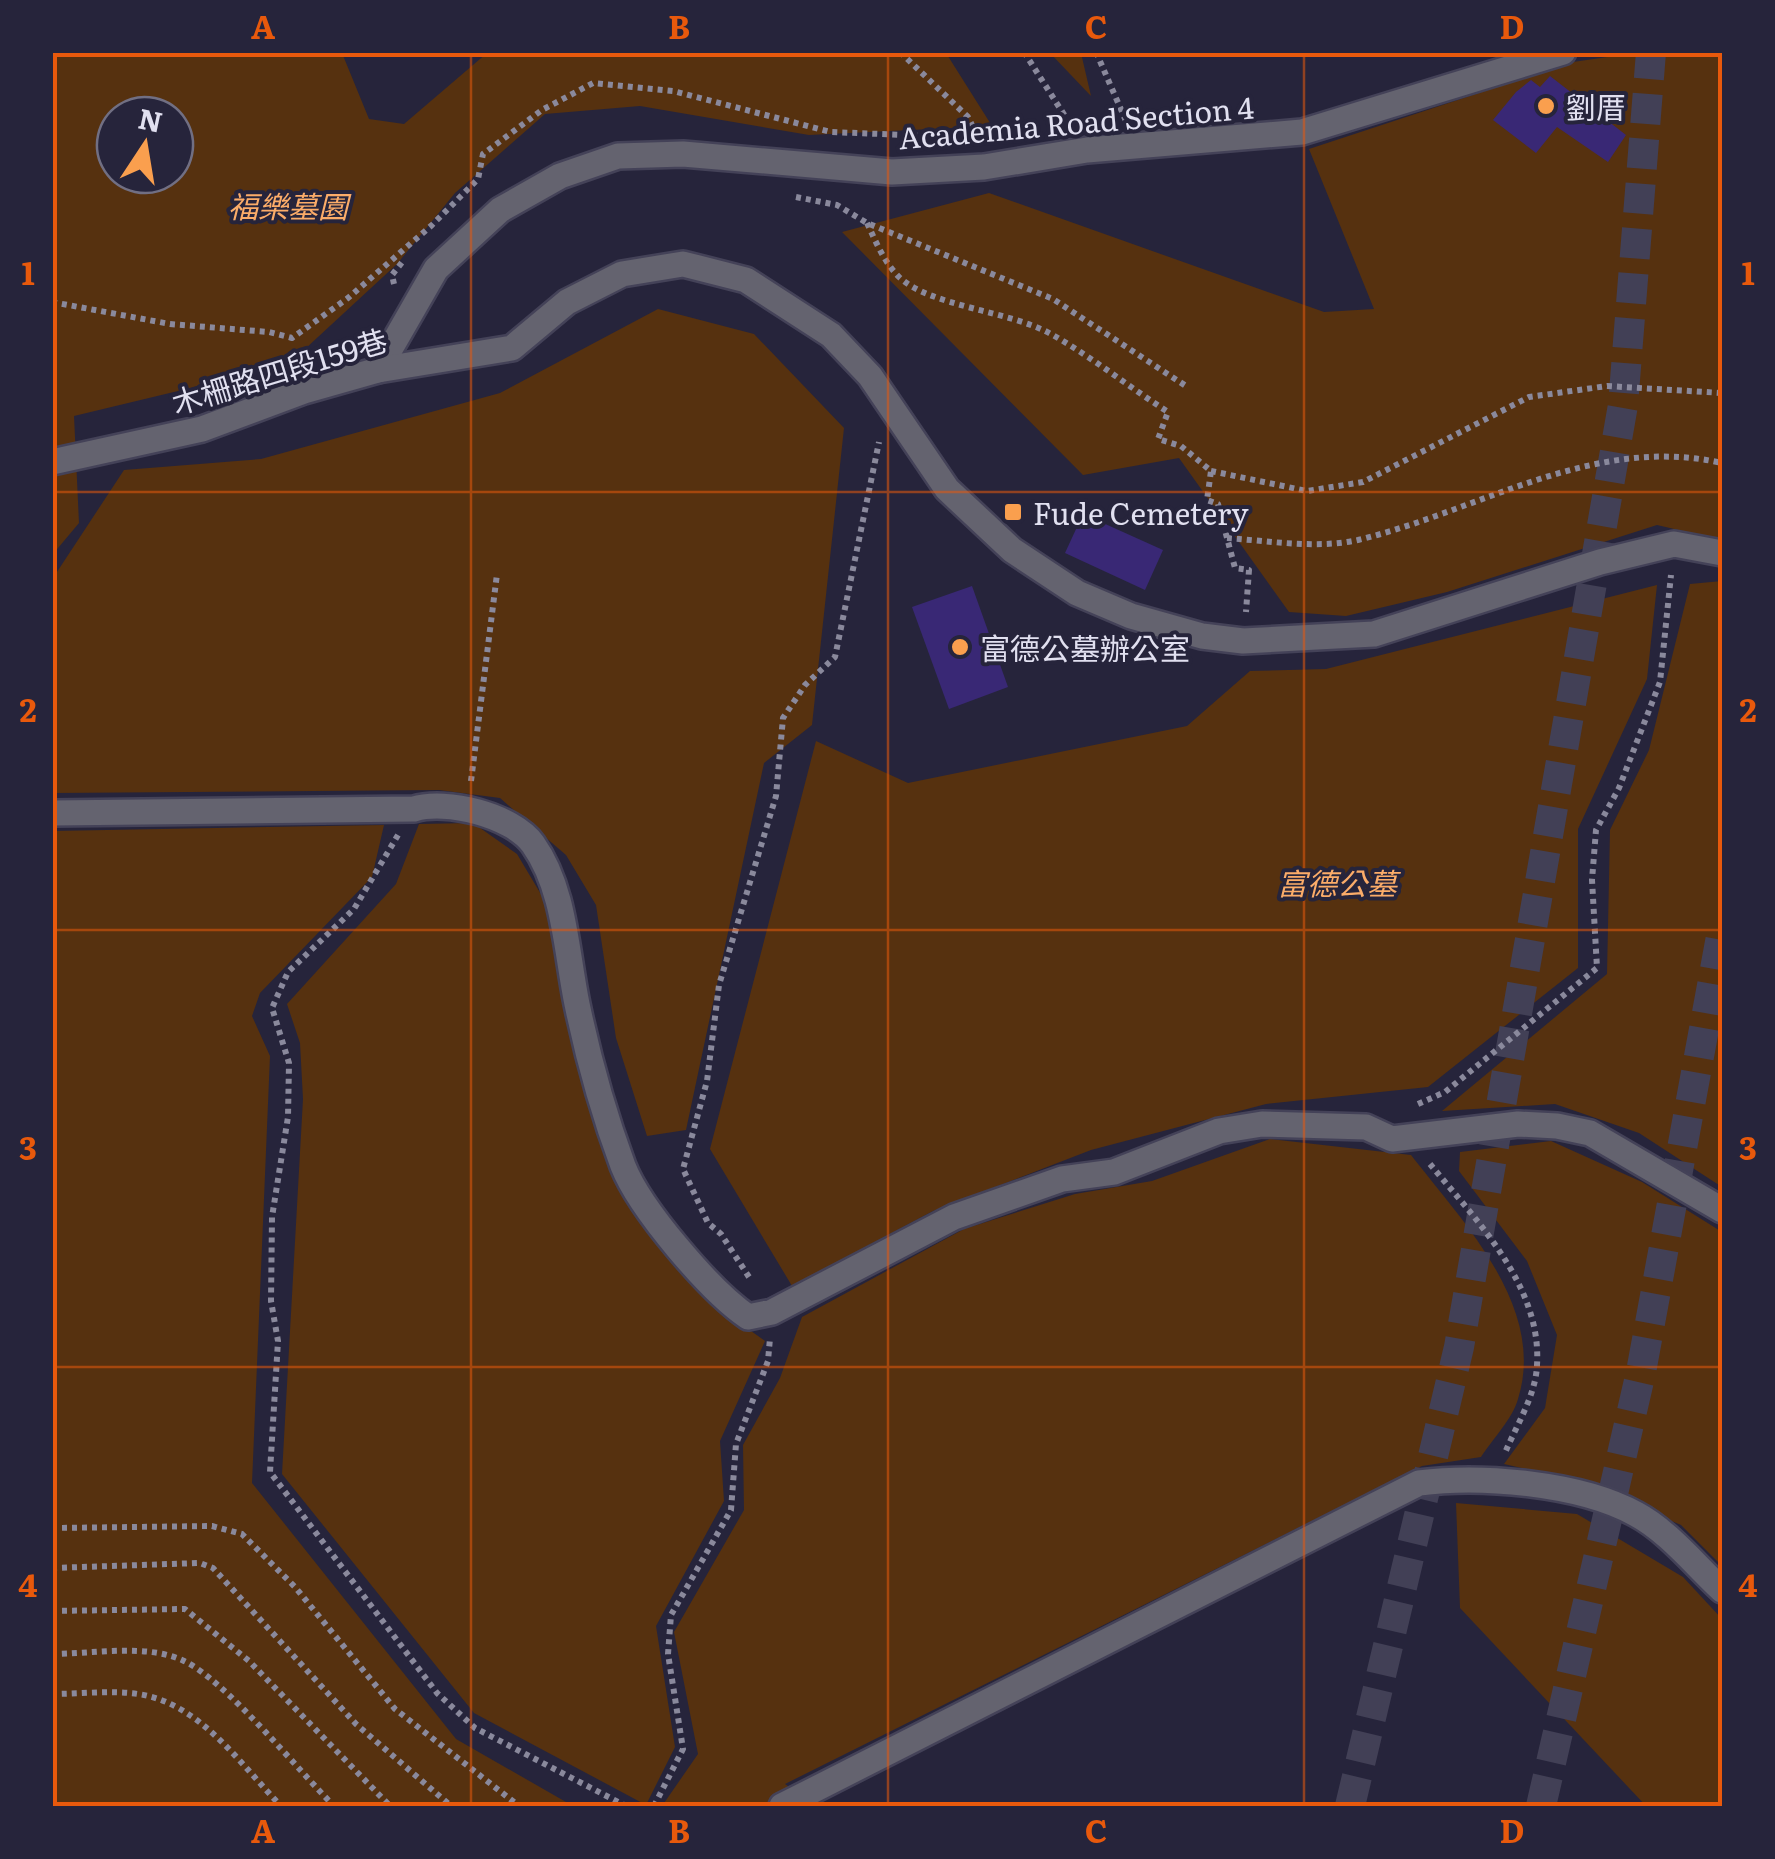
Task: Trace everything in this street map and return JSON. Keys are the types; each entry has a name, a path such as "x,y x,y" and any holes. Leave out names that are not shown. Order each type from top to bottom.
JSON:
{"street":[{"name":"Academia Road Section 4","path":"378,370 436,269 500,210 560,176 618,156 683,154 892,172 984,167 1087,150 1302,132 1562,52"},
{"name":"木柵路四段159巷","path":"52,462 202,429 304,391 378,370 512,348 567,302 622,274 683,264 746,280 792,306 831,335 870,376 947,489 1012,550 1077,593 1131,616 1202,636 1244,641 1374,634 1600,562 1674,544"},
{"path":"1674,544 1722,553"},
{"path":"52,813 414,809 430,804 499,820 531,840 554,882 578,1008 624,1169 718,1297 748,1317 772,1312 890,1246 954,1217 1062,1179 1114,1172 1219,1131 1262,1124 1366,1127 1392,1139 1518,1124 1590,1133 1722,1210"},
{"path":"782,1806 1418,1482 1461,1478 1579,1494 1637,1514 1722,1590"}],"path":[{"path":"900,52 968,117 981,142 984,167"},
{"path":"1024,52 1087,150"},
{"path":"1096,52 1125,113 1128,147"},
{"path":"778,193 837,205 867,224 1052,298 1186,386"},
{"path":"867,224 884,258 901,280 958,303 1003,312 1051,334 1168,412 1158,439 1182,446 1211,471 1307,490 1363,482 1529,397 1607,386 1722,393"},
{"path":"654,1806 683,1749 668,1654 670,1614 731,1510 736,1444 768,1362 772,1312 721,1234 708,1223 684,1170 707,1080 719,985 776,796 783,718 805,685 835,657 887,405"},
{"path":"1227,538 1287,543 1356,540 1516,485 1631,456 1722,462"},
{"path":"1211,471 1207,500 1218,504 1235,568 1249,570 1244,641"},
{"path":"1414,1106 1445,1092 1597,968 1592,880 1596,830 1619,788 1660,682 1674,544"},
{"path":"470,788 497,574"},
{"path":"414,809 354,909 288,972 272,1008 289,1063 288,1117 272,1217 271,1301 278,1341 270,1472 437,1693 476,1728 626,1806"},
{"path":"1408,1138 1500,1250 1522,1296 1535,1342 1537,1367 1530,1392 1492,1482"},
{"path":"52,1528 212,1526 242,1534 295,1587 396,1710 519,1806"},
{"path":"52,1568 200,1563 213,1568 356,1724 452,1806"},
{"path":"52,1611 185,1609 250,1660 390,1806"},
{"path":"52,1654 147,1653 182,1659 210,1677 334,1806"},
{"path":"52,1694 136,1694 168,1702 194,1716 281,1806"}],"green space":[{"name":"福樂墓園","path":"53,53 342,53 369,119 404,124 487,53 946,53 992,126 809,135 640,106 545,114 455,193 397,264 305,349 257,372 74,416 79,523 53,554"},
{"path":"1050,53 1081,53 1091,96"},
{"path":"1635,53 1722,53 1722,540 1657,525 1447,592 1346,616 1289,612 1179,458 1083,475 842,232 989,193 1324,312 1374,309 1309,149 1573,62"},
{"path":"658,309 754,334 844,428 812,725 764,763 686,1130 647,1136 616,1038 596,905 566,855 500,798 439,790 53,793 53,578 124,470 261,459 500,393"},
{"path":"1722,581 1722,1187 1639,1133 1555,1104 1442,1111 1607,974 1610,830 1649,750 1690,584"},
{"name":"富德公墓","path":"1657,585 1647,679 1578,829 1578,968 1428,1087 1266,1104 1091,1150 933,1211 792,1286 710,1149 816,741 908,783 1187,726 1250,671 1326,669"},
{"path":"473,823 517,854 545,901 605,1146 716,1306 765,1341 720,1441 724,1501 656,1626 675,1747 646,1805 474,1713 282,1474 303,1099 300,1043 287,1004 396,884 419,824"},
{"path":"384,825 372,877 260,993 252,1016 270,1056 252,1483 456,1739 573,1806 53,1806 53,831"},
{"path":"1270,1139 1411,1155 1475,1237 1510,1299 1521,1331 1524,1365 1515,1406 1481,1457 1422,1466 785,1784 815,1806 662,1806 698,1754 674,1632 744,1510 743,1445 780,1378 802,1317 964,1229 1075,1194 1152,1181"},
{"path":"1551,1141 1642,1182 1722,1232 1722,1566 1681,1525 1575,1480 1504,1464 1545,1408 1557,1335 1527,1261 1459,1171 1460,1152"},
{"path":"1456,1503 1577,1514 1683,1577 1722,1619 1722,1806 1646,1806 1460,1608"}],"building":[{"name":"劉厝","path":"1550,76 1626,135 1608,162 1557,127 1536,153 1493,120 1531,80 1540,87"},
{"path":"1083,514 1163,550 1145,590 1065,553"},
{"name":"富德公墓辦公室","path":"972,586 1008,687 949,709 912,607"}],"tunnel":[{"path":"1350,1806 1459,1347 1623,405 1651,52"},
{"path":"1541,1806 1641,1372 1722,931"}],"place":[{"name":"劉厝","path":"1546,106"},
{"name":"Fude Cemetery","path":"1013,512"},
{"name":"富德公墓辦公室","path":"960,647"}]}
